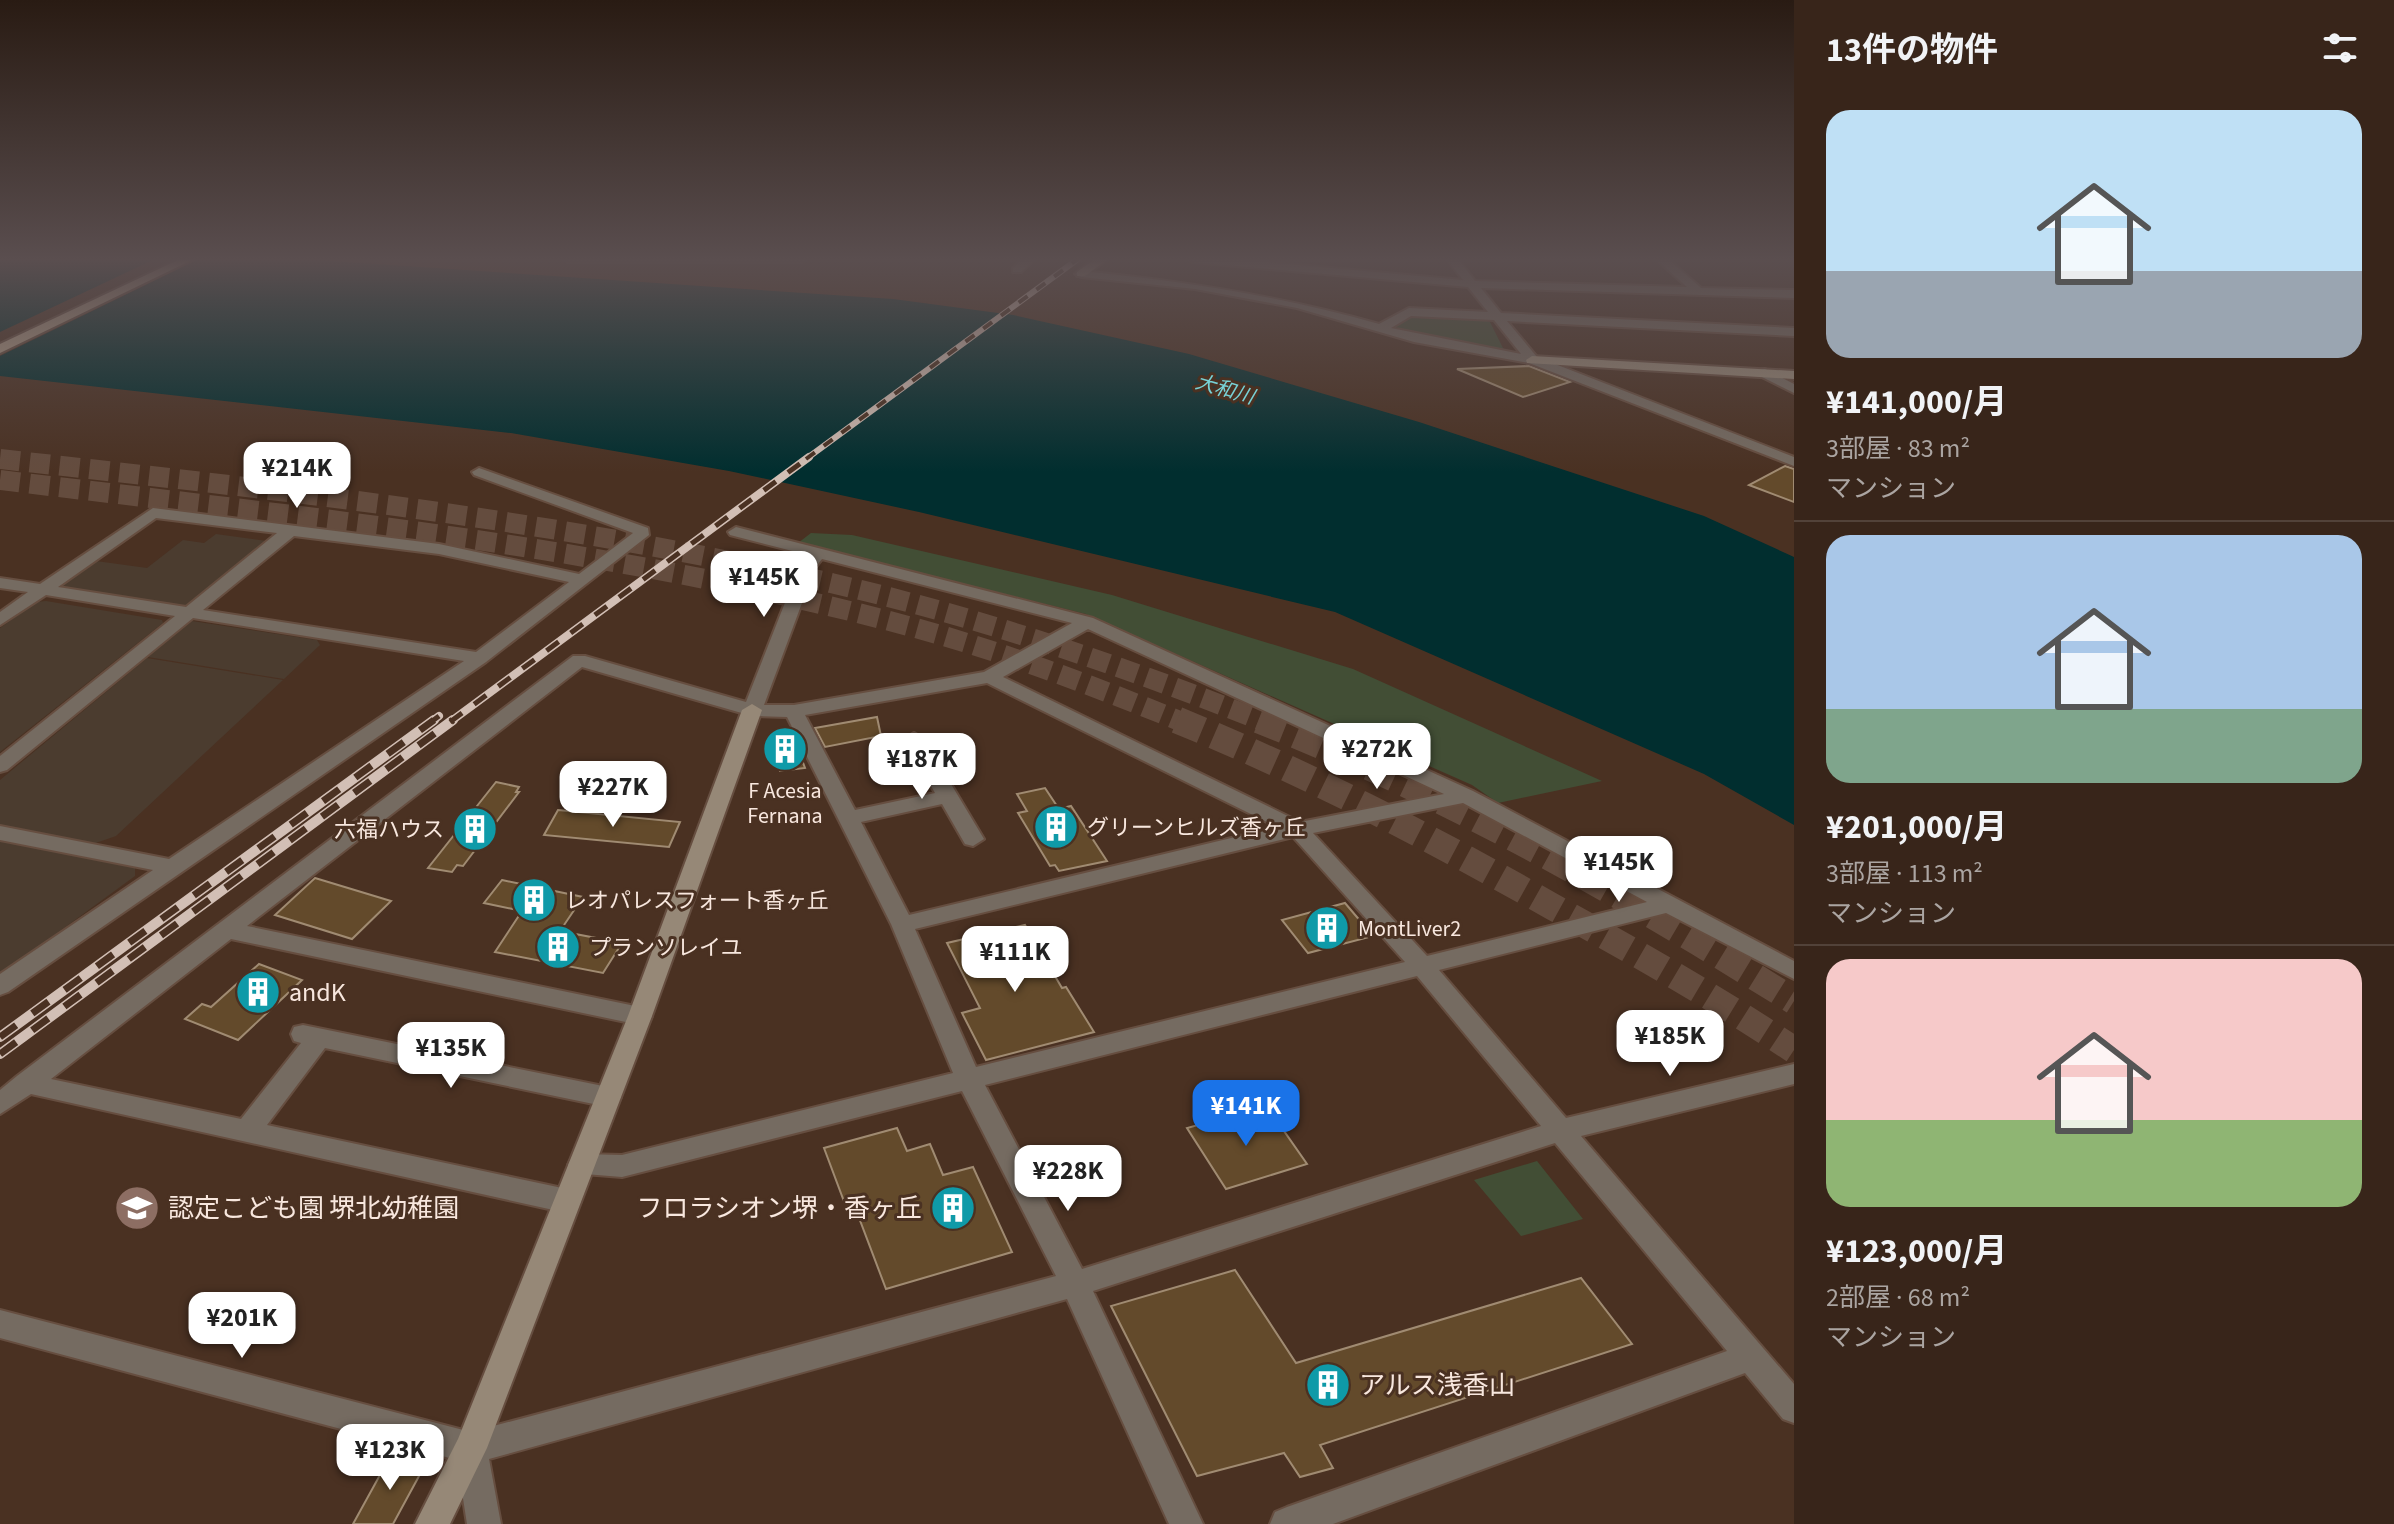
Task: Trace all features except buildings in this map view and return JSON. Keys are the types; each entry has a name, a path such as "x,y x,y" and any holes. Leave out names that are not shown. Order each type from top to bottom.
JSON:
{"main road":[{"path":"0,339 19,330"},
{"path":"0,349 40,330"}],"street":[{"path":"1384,330 1471,352 1532,360 1794,375"},
{"path":"1508,330 1532,360 1794,462"},
{"path":"1757,330 1794,332"},
{"path":"1765,373 1794,389"},
{"path":"1756,447 1794,446"},
{"path":"0,986 170,866 480,658 578,579 641,535 642,531 479,472"},
{"path":"0,620 153,513 439,549 578,579"},
{"path":"0,766 194,612 291,530"},
{"path":"736,532 1087,622 1466,796 1794,971"},
{"path":"432,1524 471,1448 640,1016 807,567 818,553"},
{"path":"0,583 480,658"},
{"path":"0,1104 579,660 752,710 794,711 989,677 1087,622"},
{"path":"989,677 1298,829 1424,968 1794,1408"},
{"path":"794,711 902,924 969,1080 1075,1284 1186,1524"},
{"path":"914,739 945,797 973,839"},
{"path":"902,924 1298,829 1466,796"},
{"path":"848,818 945,797"},
{"path":"0,833 170,866"},
{"path":"582,1165 622,1166 1424,968 1670,904"},
{"path":"227,930 640,1016"},
{"path":"247,1131 311,1036 608,1097"},
{"path":"0,1324 471,1448 1075,1284 1558,1131 1794,1074"},
{"path":"26,1083 567,1201"},
{"path":"1287,1524 1750,1357"},
{"path":"471,1448 484,1524"}],"shaded area":[{"path":"216,534 267,541 189,604 181,607 61,586 96,561 147,568 183,540 204,543"},
{"path":"46,601 162,620 163,623 0,752 0,628 36,602"},
{"path":"192,621 317,640 320,645 284,679 148,657"},
{"path":"147,658 283,680 116,836 93,844 0,827 0,780"},
{"path":"0,841 135,868 135,876 0,975"}],"green space":[{"path":"1403,330 1494,330 1504,350 1443,342"},
{"path":"811,533 852,535 1112,595 1353,669 1602,781 1498,803 1472,785 1086,614 798,543"},
{"path":"1537,1161 1583,1219 1521,1236 1474,1180"}],"water":[{"name":"大和川","path":"0,330 1081,330 1189,354 1419,422 1704,516 1794,557 1794,825 1704,774 1335,612 919,512 729,471 511,433 0,376"}],"pier":[{"path":"4,330 53,330 0,356 0,332"}],"tunnel":[{"path":"0,459 417,509 625,541 728,561 886,596 996,627 1158,681 1265,722"},
{"path":"0,480 459,537 687,575 800,599 981,647 1182,722"},
{"path":"1177,720 1321,784 1461,856 1675,976 1794,1050"},
{"path":"1259,720 1398,780 1533,848 1665,922 1794,1001"}],"railway":[{"path":"806,459 981,330"},
{"path":"450,722 809,457"},
{"path":"431,722 439,716"},
{"path":"0,1037 434,720"},
{"path":"0,1054 453,720"}],"place":[{"name":"F Acesia Fernana","path":"785,749"},
{"name":"グリーンヒルズ香ヶ丘","path":"1056,827"},
{"name":"六福ハウス","path":"475,829"},
{"name":"レオパレスフォート香ヶ丘","path":"534,900"},
{"name":"MontLiver2","path":"1327,928"},
{"name":"プランソレイユ","path":"558,947"},
{"name":"andK","path":"258,992"},
{"name":"認定こども園 堺北幼稚園","path":"137,1208"},
{"name":"フロラシオン堺・香ヶ丘","path":"953,1208"},
{"name":"アルス浅香山","path":"1328,1385"}]}
